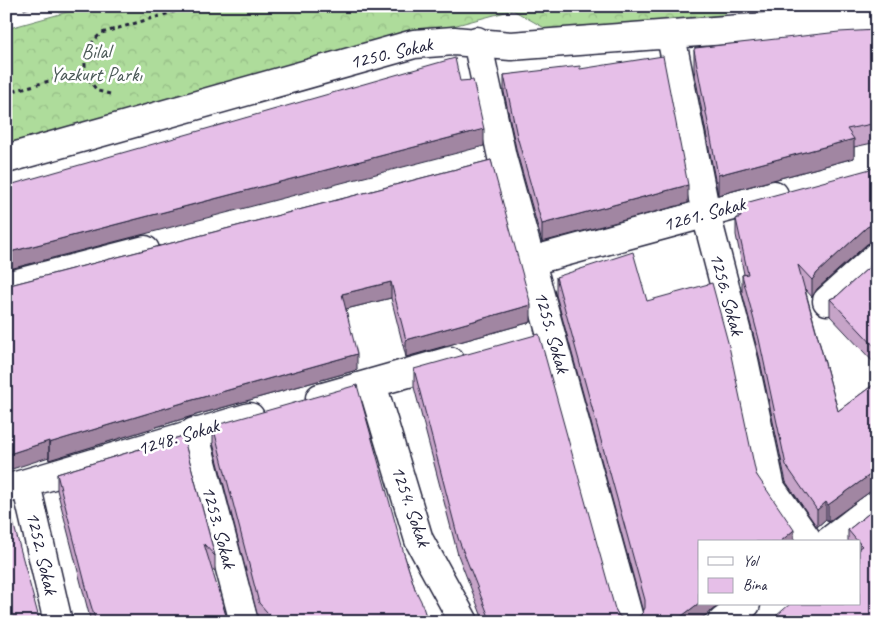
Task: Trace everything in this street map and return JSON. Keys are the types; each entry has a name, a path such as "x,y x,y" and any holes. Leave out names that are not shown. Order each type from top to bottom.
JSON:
{"street":[{"name":"1250. Sokak","path":"6,159 414,44 454,40 511,46 670,36 791,16 877,24"},
{"name":"1256. Sokak","path":"670,36 706,214 744,360 770,488 808,540"},
{"name":"1255. Sokak","path":"477,41 502,157 552,332 630,622"},
{"path":"474,164 502,157"},
{"name":"1261. Sokak","path":"531,261 801,188"},
{"path":"6,286 168,244"},
{"path":"826,301 877,256"},
{"path":"524,340 552,332"},
{"name":"1248. Sokak","path":"16,487 194,432 477,354"},
{"name":"1254. Sokak","path":"372,384 419,540 464,622"},
{"name":"1253. Sokak","path":"194,432 244,622"},
{"name":"1252. Sokak","path":"16,487 58,622"},
{"path":"831,540 877,504"},
{"path":"722,622 743,606"}],"path":[{"path":"6,92 85,71 84,60 89,45 102,33 194,6"}],"green space":[{"name":"Bilal Yazkurt Parkı","path":"89,6 736,6 723,15 548,30 513,10 6,145 6,29"}],"building":[{"path":"877,30 877,123 847,129 854,139 718,175 695,48 839,32"},
{"path":"663,56 688,185 542,224 517,136 504,75 580,66 580,69"},
{"path":"455,58 460,81 473,80 484,129 6,253 6,186"},
{"path":"491,160 531,305 406,340 391,282 342,294 357,354 49,443 49,441 6,455 6,285"},
{"path":"874,168 877,172 877,224 867,227 817,273 812,280 798,265 838,411 877,382 877,472 874,472 828,505 826,502 817,510 786,465 759,339 742,275 748,274 736,219 741,217 738,205"},
{"path":"633,252 647,301 712,283 729,346 756,474 794,530 782,540 698,540 698,604 674,622 491,622 458,538 414,369 539,334 615,609 619,616 627,620 635,619 641,615 645,608 645,600 556,277"},
{"path":"877,260 877,349 830,299 837,296"},
{"path":"357,385 404,554 428,622 276,622 259,603 213,426"},
{"path":"183,436 215,556 204,544 228,622 96,622 57,474"},
{"path":"6,496 40,622 6,622"},
{"path":"877,507 877,622 769,622 788,606 860,606 860,547 862,546 860,540 856,540 848,530"}]}
